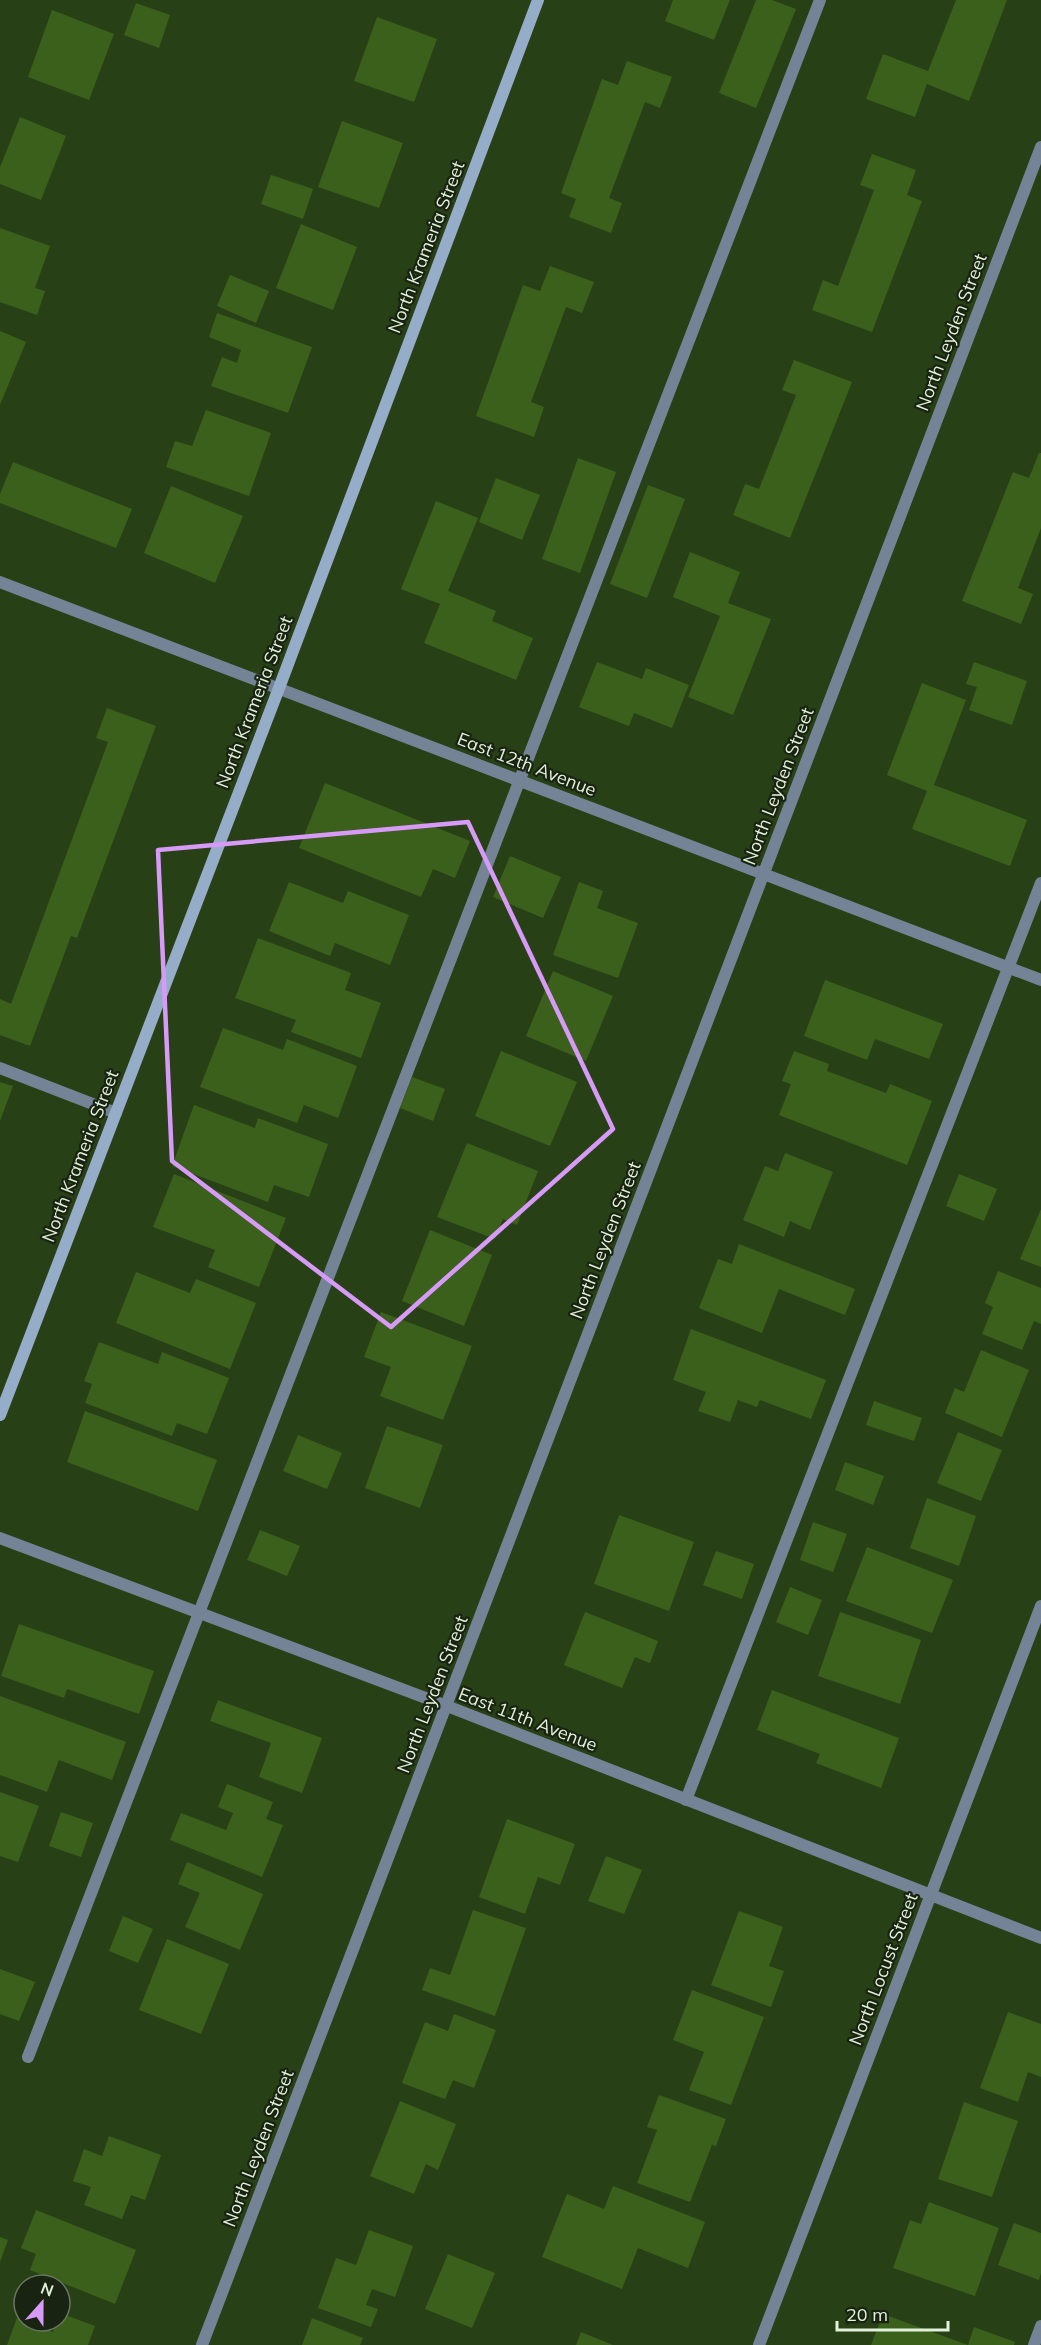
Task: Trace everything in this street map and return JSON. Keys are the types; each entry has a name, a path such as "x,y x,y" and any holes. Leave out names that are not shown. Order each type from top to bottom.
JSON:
{"street":[{"name":"North Krameria Street","path":"0,1415 279,688 538,0"},
{"path":"27,2057 521,781 820,0"},
{"name":"North Leyden Street","path":"202,2345 1041,147"},
{"name":"East 12th Avenue","path":"0,582 1041,980"},
{"path":"686,1800 1041,883"},
{"path":"0,1068 116,1113"},
{"name":"East 11th Avenue","path":"0,1538 447,1706 1041,1938"},
{"name":"North Locust Street","path":"759,2345 1041,1606"},
{"path":"1034,2345 1041,2326"}],"highlighted area":[{"path":"468,822 613,1129 391,1327 172,1161 158,850"}],"building":[{"path":"673,0 730,0 714,40 665,21"},
{"path":"756,0 772,0 796,9 756,108 719,93"},
{"path":"956,0 1007,0 969,101 927,84 915,117 866,99 883,54 928,71"},
{"path":"136,3 170,15 159,48 124,35"},
{"path":"52,10 114,34 89,100 28,77"},
{"path":"377,17 437,39 414,102 354,81"},
{"path":"627,61 672,77 660,108 645,102 609,198 622,203 611,233 569,217 576,199 561,193 602,79 618,85"},
{"path":"20,117 66,136 41,200 0,184 0,167"},
{"path":"342,121 403,143 379,208 318,187"},
{"path":"872,154 916,170 907,195 922,201 872,332 812,310 823,280 838,286 874,190 860,185"},
{"path":"271,175 313,189 303,219 261,204"},
{"path":"301,224 357,247 333,310 276,288"},
{"path":"0,228 50,246 35,288 45,291 37,315 0,302"},
{"path":"550,266 594,282 582,313 566,307 531,402 544,407 534,437 476,416 523,285 540,291"},
{"path":"230,275 269,291 256,323 217,306"},
{"path":"217,313 312,347 288,413 211,386 222,357 237,363 241,350 209,337"},
{"path":"0,331 26,342 0,405"},
{"path":"794,360 852,382 790,538 733,515 745,484 759,489 796,395 782,390"},
{"path":"206,410 271,433 249,496 166,467 175,441 192,446"},
{"path":"1039,453 1041,453 1041,528 1018,588 1033,594 1021,624 962,601 1013,472 1029,478"},
{"path":"578,458 616,472 580,573 542,559"},
{"path":"13,462 132,509 116,548 0,503 0,494"},
{"path":"496,478 540,495 522,540 479,522"},
{"path":"648,485 685,499 647,598 610,584"},
{"path":"171,486 243,516 215,583 144,553"},
{"path":"436,501 478,518 448,591 496,611 492,621 533,638 516,680 424,643 440,604 401,589"},
{"path":"690,552 740,572 728,603 771,619 733,715 688,697 720,616 673,597"},
{"path":"597,662 642,679 646,668 689,685 672,728 634,713 629,726 579,707"},
{"path":"974,662 1027,681 1012,725 969,710 977,687 966,684"},
{"path":"922,683 966,700 934,785 1027,820 1010,866 912,829 927,791 887,775"},
{"path":"107,708 156,726 77,938 71,936 30,1046 0,1035 0,999 11,1004 108,742 96,738"},
{"path":"325,783 470,841 455,878 433,869 421,897 299,848"},
{"path":"510,856 561,877 543,918 493,897"},
{"path":"289,882 343,903 348,891 409,915 390,965 335,943 330,956 269,931"},
{"path":"579,882 603,891 597,908 638,923 618,978 553,955"},
{"path":"258,938 351,973 345,990 381,1003 361,1058 291,1032 296,1020 235,998"},
{"path":"553,971 613,996 586,1061 526,1036"},
{"path":"825,980 943,1024 929,1059 875,1039 867,1060 804,1036"},
{"path":"223,1028 283,1050 287,1039 357,1066 338,1118 304,1105 297,1123 200,1087"},
{"path":"501,1051 577,1082 550,1146 475,1116"},
{"path":"794,1051 829,1064 827,1071 886,1093 890,1084 932,1101 907,1165 779,1115 791,1084 782,1081"},
{"path":"412,1077 445,1089 433,1121 400,1108"},
{"path":"0,1082 13,1086 0,1121"},
{"path":"194,1105 255,1128 258,1118 328,1144 309,1197 274,1185 268,1202 172,1166"},
{"path":"467,1143 538,1171 517,1225 503,1219 495,1239 437,1217"},
{"path":"785,1153 833,1172 810,1230 790,1221 784,1237 743,1220 765,1166 778,1171"},
{"path":"174,1174 286,1218 259,1287 208,1267 215,1250 153,1227"},
{"path":"959,1174 997,1189 984,1221 946,1206"},
{"path":"1041,1209 1041,1267 1020,1259"},
{"path":"430,1230 492,1255 464,1326 402,1301"},
{"path":"739,1244 855,1289 845,1315 779,1289 762,1333 699,1308 718,1259 732,1264"},
{"path":"998,1271 1041,1288 1041,1324 1034,1321 1022,1350 982,1334 993,1307 985,1303"},
{"path":"136,1272 190,1293 196,1279 256,1303 230,1369 116,1323"},
{"path":"381,1312 472,1346 443,1420 380,1396 391,1367 364,1357"},
{"path":"691,1329 826,1380 811,1419 760,1400 757,1407 738,1400 730,1422 698,1411 706,1392 673,1380"},
{"path":"99,1342 158,1364 162,1352 229,1378 207,1434 177,1423 172,1436 85,1403 92,1384 84,1381"},
{"path":"981,1350 1029,1370 1002,1437 945,1413 955,1388 964,1392"},
{"path":"874,1401 922,1418 914,1441 866,1425"},
{"path":"85,1411 217,1460 198,1511 67,1462"},
{"path":"387,1426 443,1445 420,1508 365,1488"},
{"path":"958,1432 1002,1450 981,1501 937,1483"},
{"path":"298,1435 342,1453 327,1489 283,1471"},
{"path":"845,1462 884,1476 873,1505 835,1490"},
{"path":"927,1498 976,1516 959,1566 910,1548"},
{"path":"619,1515 694,1542 669,1611 594,1584"},
{"path":"813,1522 847,1534 833,1572 800,1560"},
{"path":"260,1530 300,1546 287,1576 247,1560"},
{"path":"867,1547 953,1580 932,1633 846,1601"},
{"path":"716,1551 754,1564 742,1599 703,1585"},
{"path":"790,1587 822,1600 808,1635 776,1622"},
{"path":"585,1612 658,1641 650,1663 635,1657 622,1688 564,1665"},
{"path":"840,1612 921,1640 900,1704 818,1676"},
{"path":"19,1624 154,1671 139,1714 67,1689 64,1698 1,1676"},
{"path":"772,1690 899,1738 881,1788 816,1763 820,1754 757,1730"},
{"path":"0,1696 126,1742 112,1780 59,1760 47,1792 0,1775"},
{"path":"218,1700 322,1738 302,1793 259,1777 271,1743 210,1721"},
{"path":"227,1784 273,1802 266,1819 283,1825 262,1877 170,1840 181,1813 226,1830 233,1813 218,1807"},
{"path":"0,1792 39,1806 18,1862 0,1856"},
{"path":"61,1812 93,1823 81,1857 49,1846"},
{"path":"507,1819 575,1844 560,1885 538,1877 525,1914 479,1897"},
{"path":"606,1856 642,1870 624,1914 588,1901"},
{"path":"187,1862 263,1894 240,1950 185,1927 200,1893 178,1884"},
{"path":"473,1910 526,1928 495,2016 422,1990 430,1968 450,1975"},
{"path":"739,1911 783,1927 769,1966 784,1971 771,2007 711,1985"},
{"path":"123,1916 153,1929 138,1963 109,1951"},
{"path":"167,1939 229,1964 201,2034 139,2010"},
{"path":"0,1969 35,1982 19,2021 0,2014"},
{"path":"692,1990 764,2017 731,2105 689,2090 704,2052 673,2040"},
{"path":"1008,2012 1041,2024 1041,2077 1028,2072 1018,2102 980,2088"},
{"path":"454,2014 496,2030 474,2088 453,2080 445,2099 402,2083 425,2022 448,2031"},
{"path":"659,2095 726,2119 716,2146 712,2145 690,2202 637,2183 657,2130 647,2127"},
{"path":"400,2101 456,2124 438,2170 426,2164 414,2194 370,2176"},
{"path":"964,2102 1018,2121 992,2197 938,2179"},
{"path":"109,2136 161,2155 145,2200 131,2195 122,2219 84,2205 91,2187 73,2181 84,2149 102,2156"},
{"path":"613,2186 705,2222 688,2268 638,2248 622,2289 542,2257 567,2194 604,2209"},
{"path":"929,2202 999,2228 975,2296 893,2268 910,2220 921,2224"},
{"path":"36,2210 136,2250 115,2304 72,2287 72,2273 38,2273 30,2270 36,2254 21,2248"},
{"path":"1014,2223 1041,2233 1039,2280 998,2265"},
{"path":"369,2230 413,2246 395,2297 372,2289 366,2305 378,2309 371,2327 318,2308 336,2258 356,2265"},
{"path":"0,2237 8,2240 0,2262"},
{"path":"448,2254 495,2273 472,2328 425,2309"},
{"path":"883,2314 968,2345 871,2345"},
{"path":"72,2317 95,2326 88,2345 7,2345 12,2332 72,2333"},
{"path":"312,2318 363,2338 360,2345 302,2345"},
{"path":"974,2327 1015,2342 1014,2345 968,2345"},
{"path":"581,2332 613,2345 576,2345"}]}
